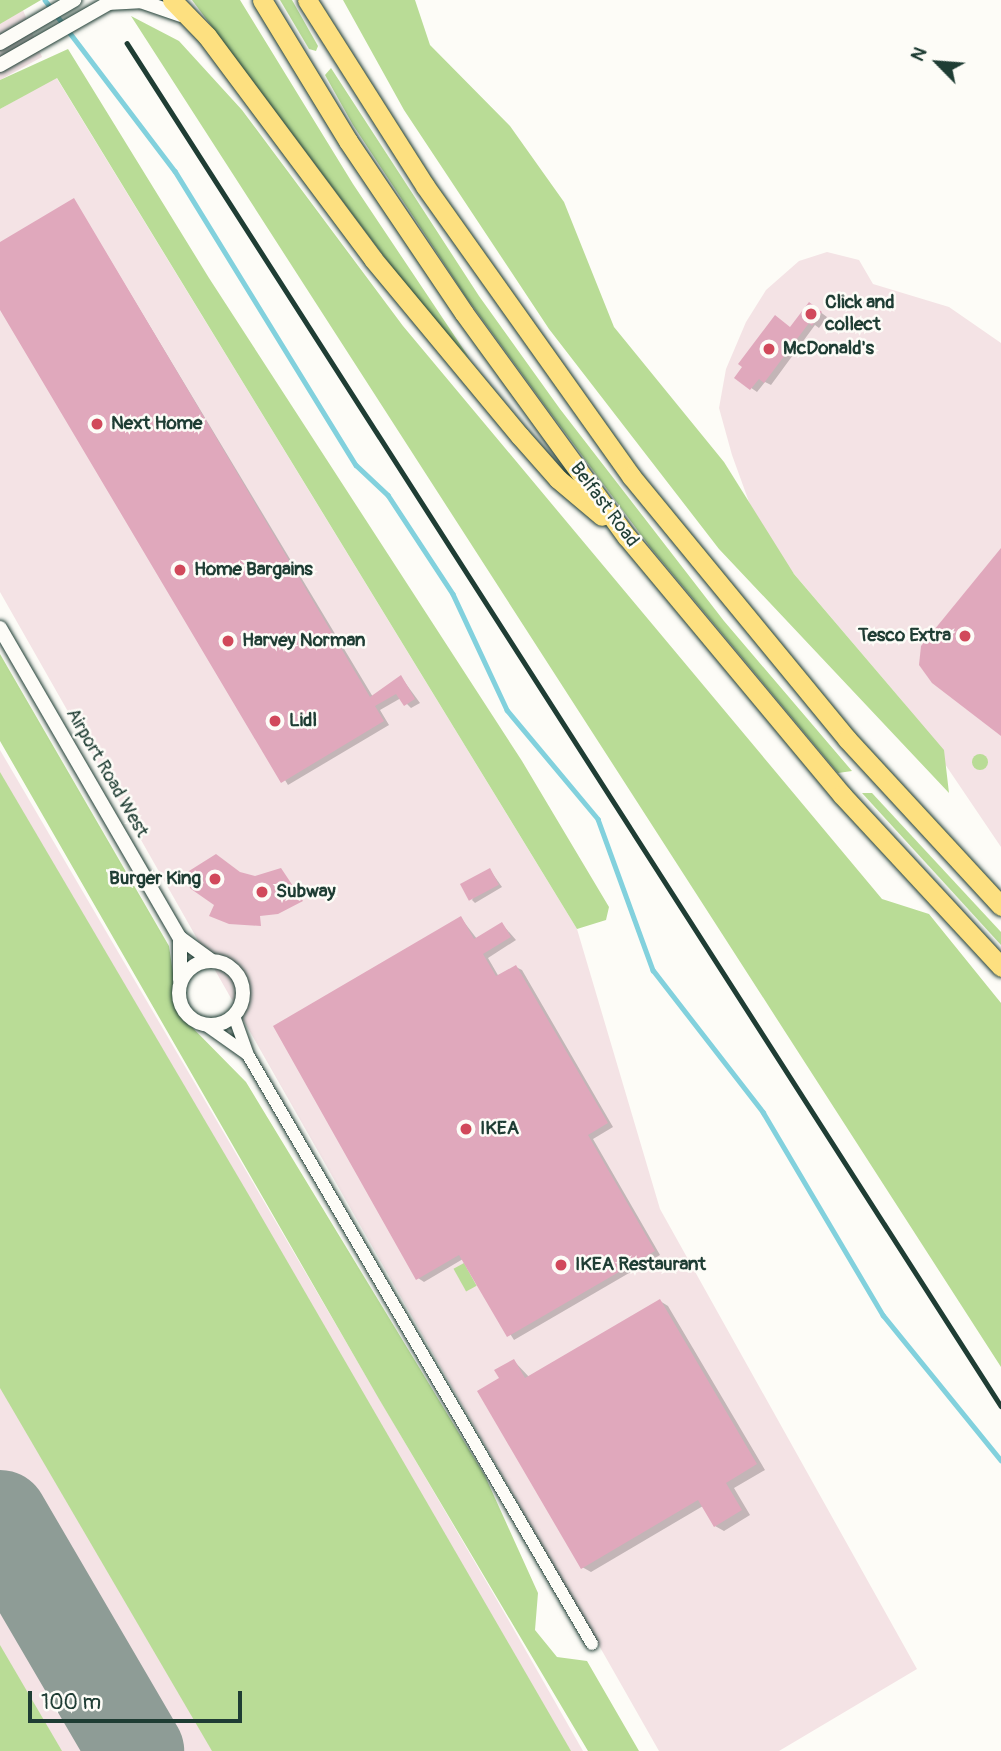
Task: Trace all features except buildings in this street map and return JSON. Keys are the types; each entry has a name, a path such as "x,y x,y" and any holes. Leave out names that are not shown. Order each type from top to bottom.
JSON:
{"highway":[{"path":"172,0 206,36 373,259 520,436 558,479 627,537"},
{"name":"Belfast Road","path":"262,0 348,141 464,313 627,537 842,794 1001,967"},
{"name":"Belfast Road","path":"307,0 425,186 631,476 847,739 1001,906"}],"street":[{"path":"0,65 111,2 159,4 206,36"},
{"path":"0,43 69,3"},
{"name":"Airport Road West","path":"0,628 180,937 210,960"},
{"path":"180,937 182,1009 247,1055"},
{"path":"180,980 192,966 210,960 226,964 239,976 243,997 234,1016 247,1055 592,1644"},
{"path":"206,1025 234,1016"}],"shaded area":[{"path":"0,0 23,10 42,57 0,80"},
{"path":"56,77 577,929 660,1209 917,1669 779,1751 659,1751 0,592 0,109"},
{"path":"827,252 859,260 873,284 949,307 1001,343 1001,847 903,702 761,535 732,455 719,408 726,369 746,322 766,290 799,261"},
{"path":"0,750 497,1600 583,1751 0,1751"}],"green space":[{"path":"0,0 41,0 0,24"},
{"path":"192,0 240,0 353,184 470,359 425,311"},
{"path":"280,0 292,0 318,46 316,51 309,49"},
{"path":"343,0 415,0 430,45 510,126 564,202 614,327 724,462 794,574 944,750 949,793 719,549 549,329 404,110"},
{"path":"131,16 179,41 242,110 403,326 882,899 929,914 1001,1003 1001,1367"},
{"path":"68,49 209,278 522,761 609,907 606,920 577,929 57,78 0,109 0,80"},
{"path":"331,68 479,296 560,409 724,621 852,771 838,773 650,547 546,407 466,297 353,125 325,75"},
{"path":"0,654 169,946 179,1014 246,1082 485,1476 538,1593 535,1630 557,1657 587,1661 639,1751 588,1751 379,1399 0,741"},
{"path":"977,754 983,754 988,762 986,768 977,770 972,765 972,759"},
{"path":"0,772 571,1751 212,1751 0,1388"},
{"path":"862,793 872,793 1001,932 1001,945"},
{"path":"464,1263 477,1286 466,1292 454,1269"},
{"path":"0,1645 62,1751 0,1751"}],"waterway":[{"path":"45,0 175,171 356,465 388,495 453,594 507,710 598,819 653,970 763,1112 883,1315 1001,1460"}],"runway":[{"path":"0,1518 136,1751"}],"railway":[{"path":"127,43 1001,1406"}],"place":[{"name":"Click and collect","path":"811,314"},
{"name":"McDonald's","path":"769,349"},
{"name":"Next Home","path":"97,424"},
{"name":"Home Bargains","path":"180,570"},
{"name":"Tesco Extra","path":"965,636"},
{"name":"Harvey Norman","path":"228,641"},
{"name":"Lidl","path":"275,721"},
{"name":"Burger King","path":"215,879"},
{"name":"Subway","path":"262,892"},
{"name":"IKEA","path":"466,1129"},
{"name":"IKEA Restaurant","path":"561,1265"}]}
